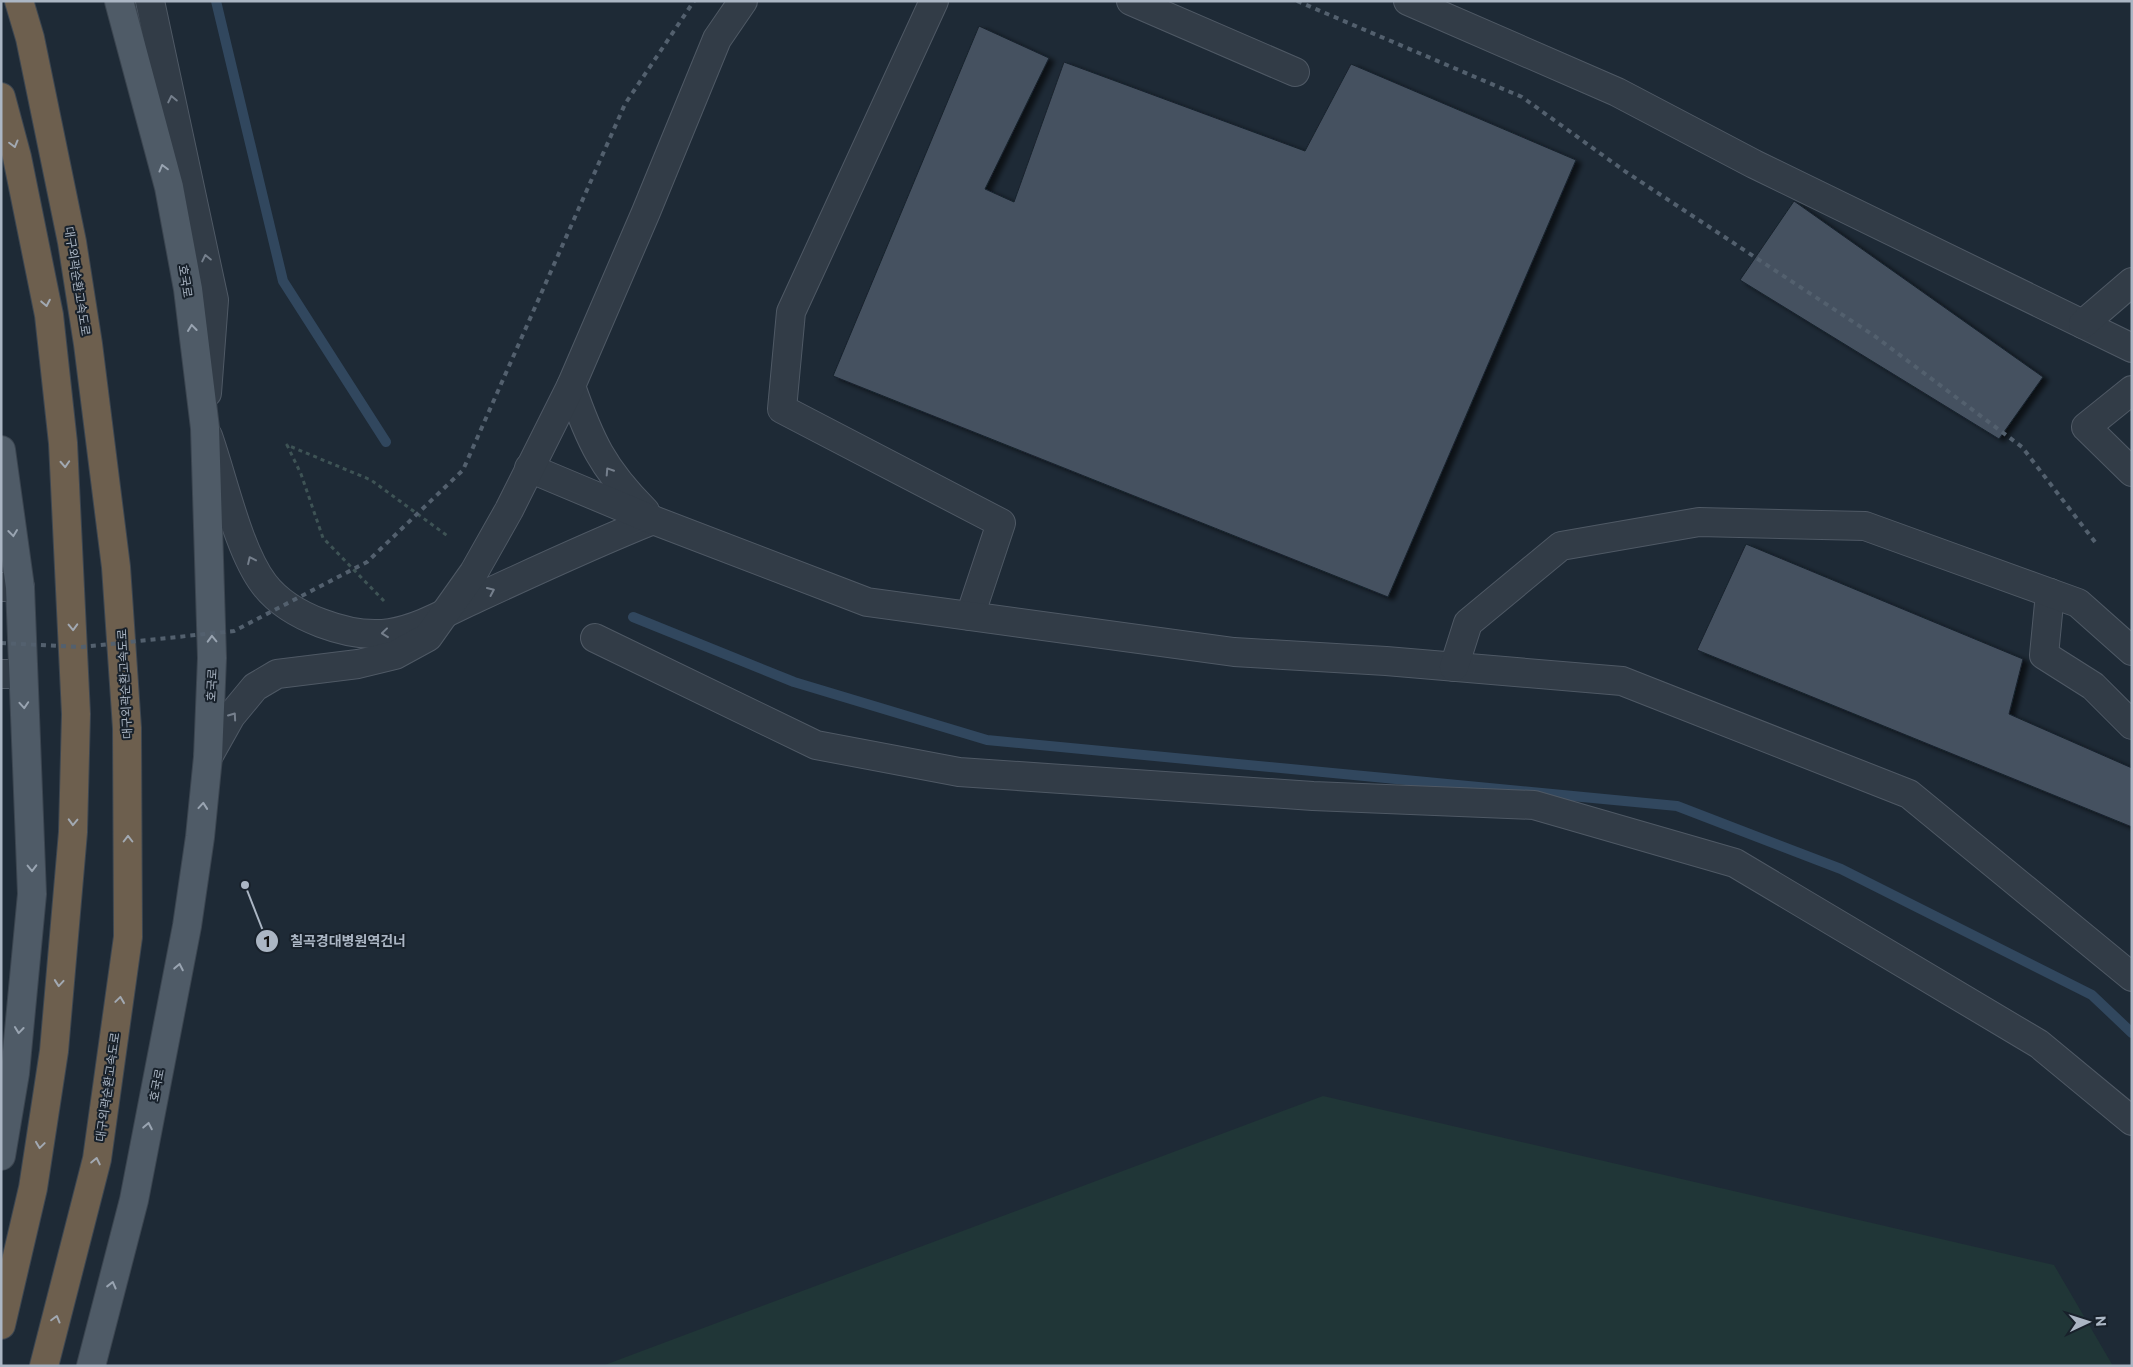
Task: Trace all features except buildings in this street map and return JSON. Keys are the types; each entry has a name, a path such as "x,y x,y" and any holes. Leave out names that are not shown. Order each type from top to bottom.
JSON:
{"highway":[{"name":"대구외곽순환고속도로","path":"20,1 30,38 72,242 88,344 116,566 127,728 128,937 97,1159 44,1366"},
{"path":"1,97 17,157 49,315 63,443 76,714 73,832 54,1051 33,1188 1,1325"}],"main road":[{"name":"호국로","path":"91,1366 134,1200 185,936 200,837 208,757 212,658 205,428 188,289 168,187 119,1"},
{"path":"1,450 11,587 12,674 30,790 32,894 15,1073 1,1156"}],"street":[{"path":"150,1 214,300 205,428 236,524 252,562 264,584 298,612 346,630 371,634 410,629 653,520"},
{"path":"208,757 231,716 255,687 277,674 358,664 395,655 428,637 447,611 474,572 571,386 646,212 717,39 744,1"},
{"path":"934,1 791,312 782,409 1001,523 970,616"},
{"path":"1131,1 1295,72"},
{"path":"1408,1 1617,92 1754,164 2132,348"},
{"path":"2083,324 2132,282"},
{"path":"571,386 592,444 606,467 619,486 653,520"},
{"path":"2132,390 2086,427 2132,472"},
{"path":"529,468 653,520 868,602 1234,652 1454,666 1622,682 1909,794 2132,977"},
{"path":"1454,666 1468,623 1561,546 1699,522 1865,526 2078,603 2132,651"},
{"path":"2050,594 2044,655 2093,686 2132,725"},
{"path":"594,638 816,745 959,772 1313,796 1534,805 1735,863 2039,1044 2132,1121"}],"path":[{"path":"410,629 323,538 301,474 287,445 371,480 449,537"}],"green space":[{"path":"1323,1096 2054,1265 2113,1366 602,1366"}],"waterway":[{"path":"216,1 283,281 386,442"},
{"path":"633,617 794,682 987,740 1677,806 1841,869 2092,995 2132,1033"}],"railway":[{"path":"1,643 82,647 234,631 367,562 463,470 625,104 694,1"},
{"path":"1297,1 1522,97 1626,172 1876,337 2022,447 2095,542"}],"place":[{"name":"칠곡경대병원역건너","path":"245,885"}]}
